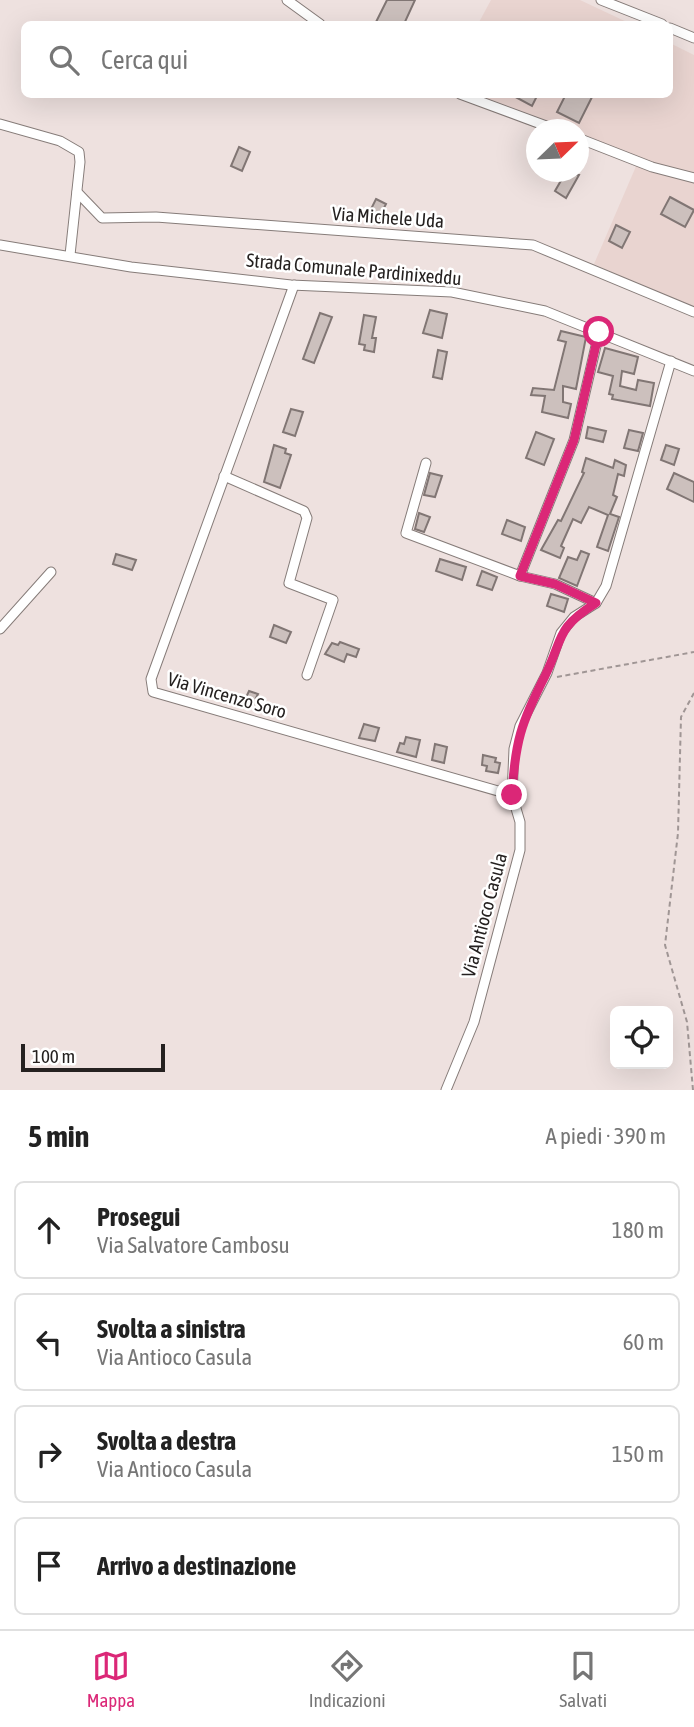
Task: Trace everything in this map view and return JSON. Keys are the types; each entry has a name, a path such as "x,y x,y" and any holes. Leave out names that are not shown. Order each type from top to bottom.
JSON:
{"street":[{"path":"288,0 316,21"},
{"path":"601,0 654,21"},
{"path":"673,29 694,37"},
{"path":"471,98 527,119"},
{"path":"0,124 60,141 79,152 70,255"},
{"path":"589,142 652,167 694,178"},
{"name":"Via Michele Uda","path":"77,192 102,218 156,217 533,245 694,312"},
{"name":"Strada Comunale Pardinixeddu","path":"0,245 131,267 294,285 452,292 545,311 694,371"},
{"name":"Via Vincenzo Soro","path":"294,285 150,679 153,692 512,795"},
{"path":"520,576 574,440 599,332"},
{"name":"Via Antioco Casula","path":"446,1090 474,1021 520,850 520,822 512,795 514,749 520,726 547,673 561,633 575,617 596,603 606,586 671,361"},
{"path":"426,463 405,533 520,576 555,584 596,603"},
{"path":"224,476 304,511 307,518 289,583 333,600 307,675"},
{"path":"0,629 51,572"}],"path":[{"path":"547,673 557,677 694,652"},
{"path":"693,1090 687,1023 665,945 678,833 681,717 694,693"}],"shaded area":[{"path":"491,0 580,0 625,21 480,21"},
{"path":"673,44 694,55 694,311 594,264 637,164 589,142 589,119 535,119 486,98 673,98"}],"building":[{"path":"387,0 415,0 405,21 376,21"},
{"path":"517,98 536,98 532,106"},
{"path":"564,98 592,98 581,119 571,119 557,112"},
{"path":"239,147 250,152 242,171 231,166"},
{"path":"560,182 575,182 566,198 555,191"},
{"path":"670,197 694,210 685,227 661,214"},
{"path":"376,199 386,204 377,222 367,217"},
{"path":"616,225 630,232 622,248 609,241"},
{"path":"430,310 447,314 442,338 423,333"},
{"path":"320,313 332,317 314,363 303,359"},
{"path":"364,315 376,317 372,338 376,338 374,352 364,350 365,345 359,344"},
{"path":"561,331 586,337 576,389 563,386 563,402 571,404 568,418 542,412 545,396 531,395 533,388 554,390 566,342 558,340"},
{"path":"605,348 638,357 634,374 622,371 620,386 636,390 638,380 654,383 650,406 612,399 613,395 609,394 613,376 598,372"},
{"path":"438,350 447,352 442,379 433,377"},
{"path":"291,409 303,412 295,436 283,432"},
{"path":"588,427 606,431 603,442 586,438"},
{"path":"629,430 643,433 638,451 624,448"},
{"path":"536,432 554,439 544,465 526,458"},
{"path":"274,445 286,449 285,453 291,455 280,488 264,482"},
{"path":"666,445 679,449 674,465 661,460"},
{"path":"586,458 613,468 615,460 626,465 624,476 618,474 613,495 617,497 610,514 619,517 608,551 597,547 608,515 589,507 581,523 573,519 561,546 564,548 560,558 541,550 558,520 561,521 584,473 582,472"},
{"path":"430,473 442,476 435,497 424,495"},
{"path":"674,473 694,482 694,502 667,489"},
{"path":"419,513 430,517 424,532 415,529"},
{"path":"507,520 525,527 521,541 502,534"},
{"path":"581,551 589,554 577,586 559,578 568,557 577,560"},
{"path":"116,554 136,560 132,570 113,564"},
{"path":"440,559 466,567 462,580 436,571"},
{"path":"482,571 497,577 492,590 477,585"},
{"path":"551,594 568,599 564,612 547,606"},
{"path":"274,625 291,632 286,643 270,637"},
{"path":"340,642 359,649 356,657 347,654 344,662 325,654 332,643 338,645"},
{"path":"249,691 258,694 256,698 263,701 260,711 243,704"},
{"path":"364,724 379,728 375,741 359,738"},
{"path":"406,737 420,740 416,757 397,752"},
{"path":"435,744 447,747 444,763 432,760"},
{"path":"483,755 496,758 495,762 500,763 498,773 486,771 487,766 482,765"}],"route":[{"path":"512,795 514,749 520,726 547,673 561,633 575,617 596,603 555,584 520,576 574,440 599,332"}]}
